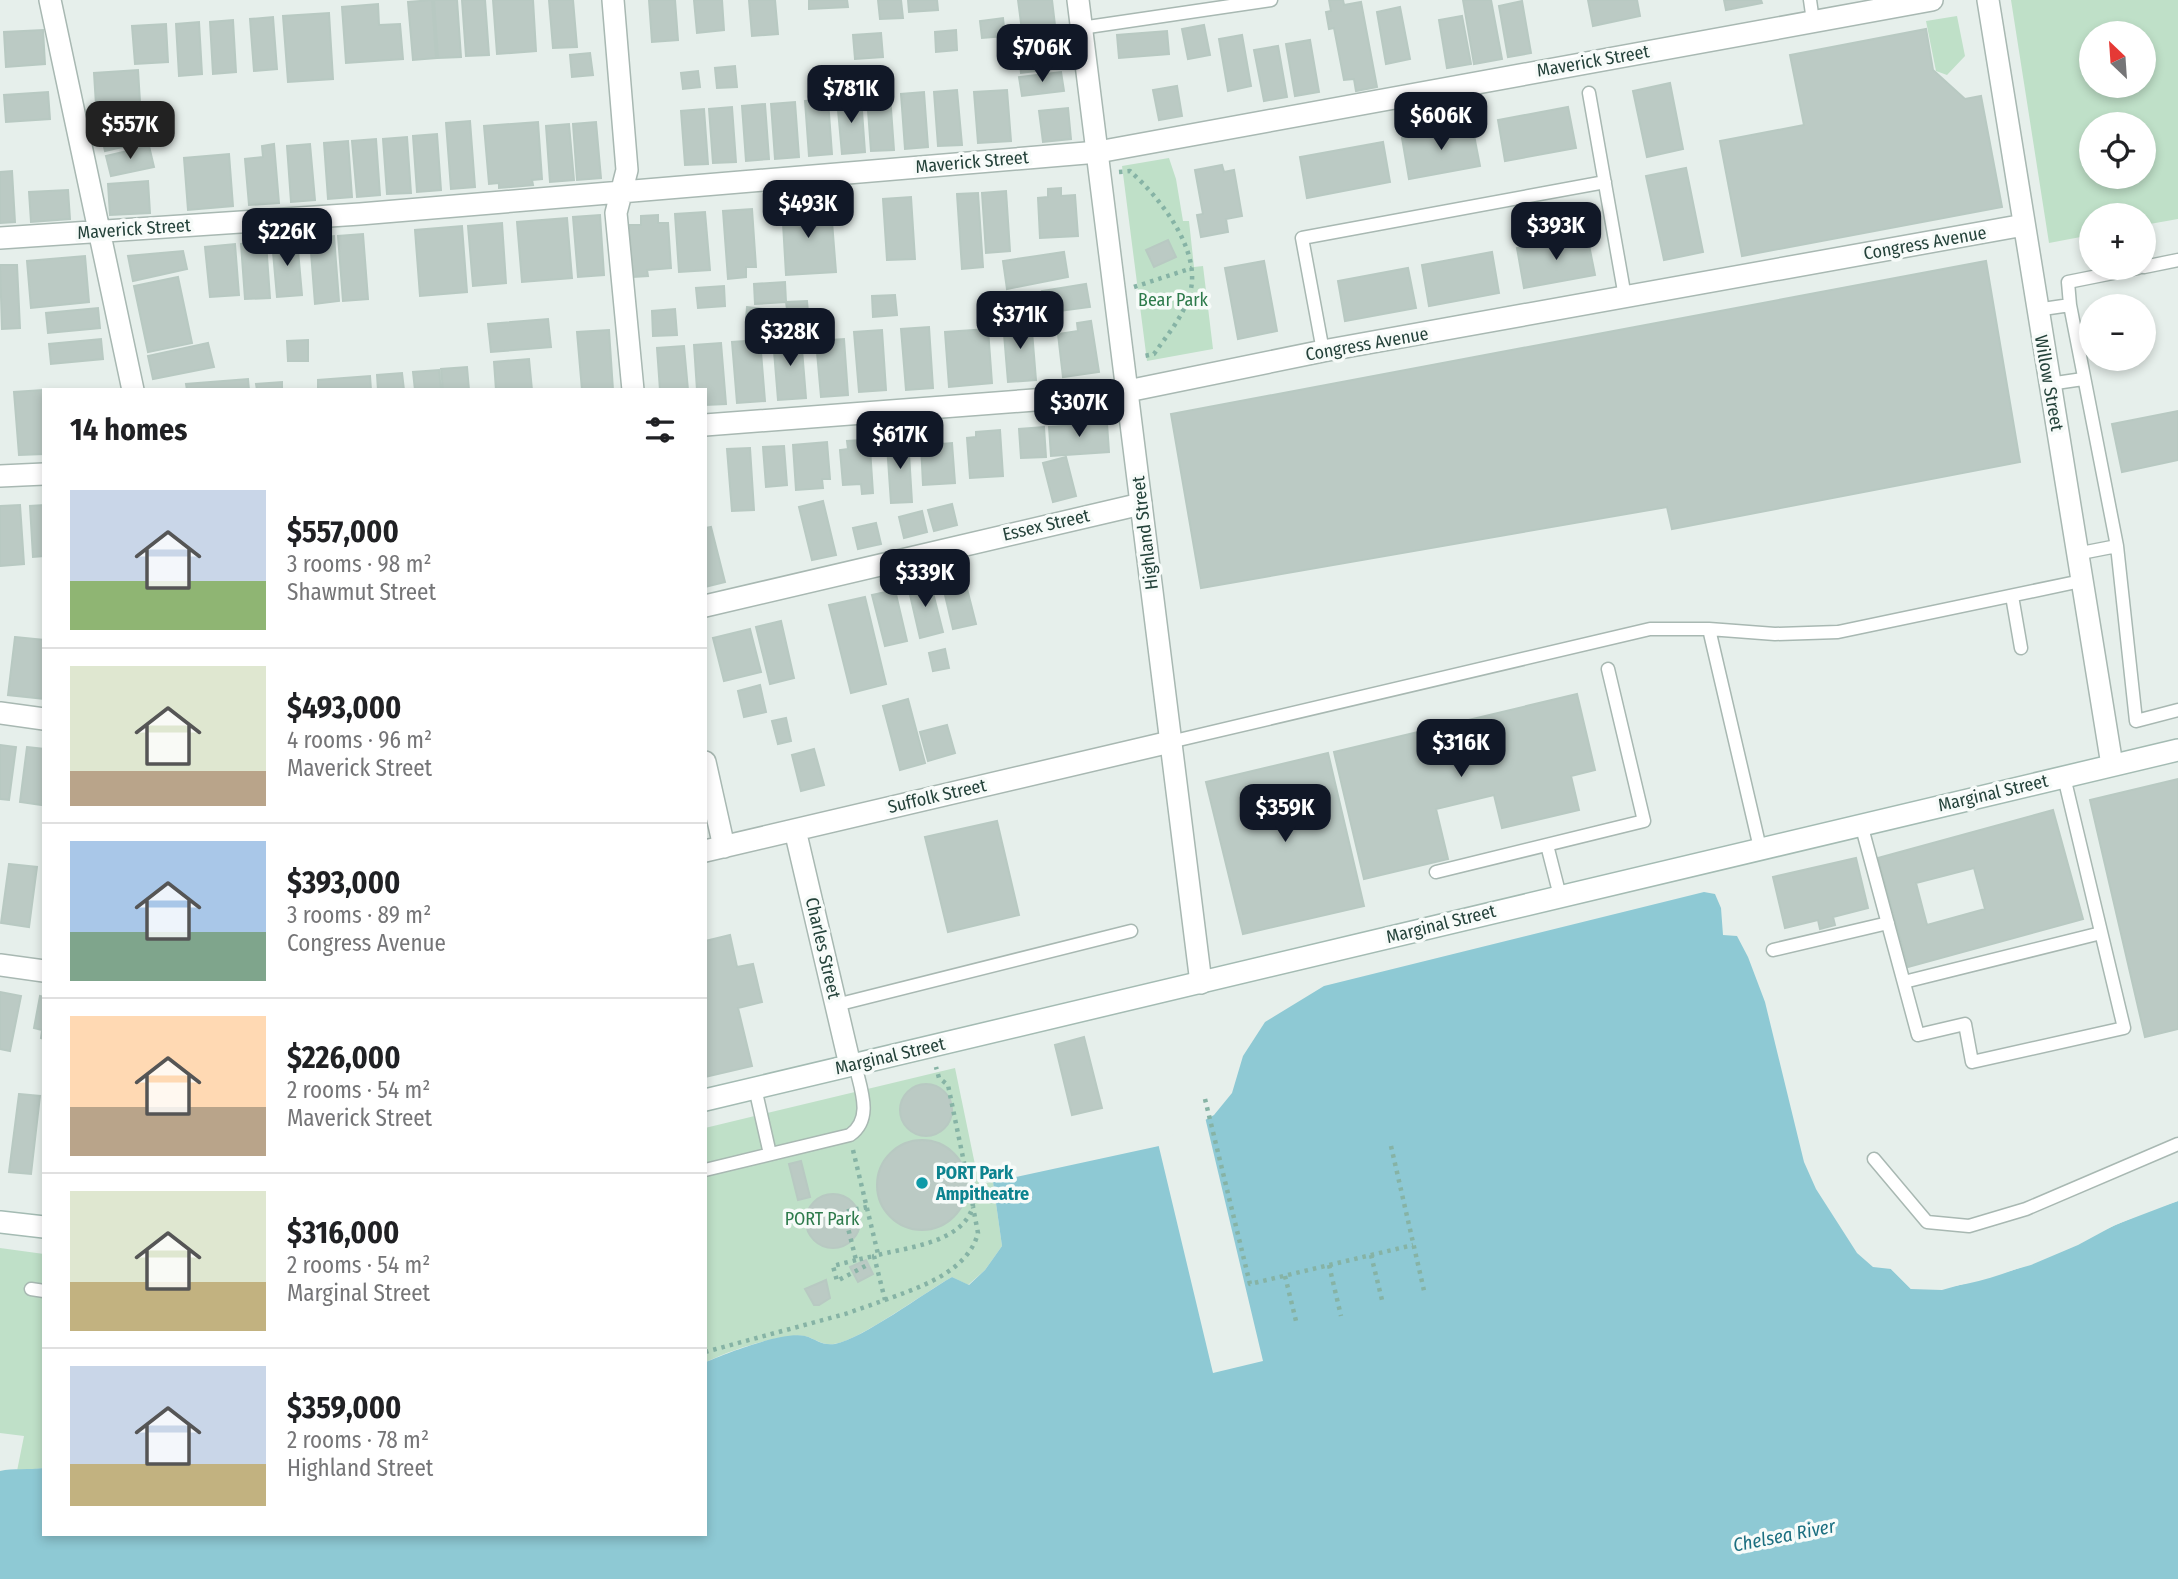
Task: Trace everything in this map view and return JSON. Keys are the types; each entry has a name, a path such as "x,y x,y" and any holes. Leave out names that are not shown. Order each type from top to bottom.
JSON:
{"street":[{"path":"50,0 133,388"},
{"path":"613,0 627,170 616,213 633,388"},
{"name":"Highland Street","path":"1079,0 1201,982"},
{"name":"Maverick Street","path":"0,238 622,192 1098,152 1811,11 1932,0"},
{"name":"Willow Street","path":"1988,0 2036,310 2112,765"},
{"name":"Congress Avenue","path":"707,425 1127,392 1323,351 2024,225"},
{"path":"0,477 42,474"},
{"name":"Essex Street","path":"707,606 1141,504"},
{"path":"0,713 42,719"},
{"name":"Suffolk Street","path":"715,849 1170,742"},
{"name":"Marginal Street","path":"707,1100 2178,750"},
{"path":"707,779 715,849"},
{"name":"Charles Street","path":"796,830 836,1005 853,1065"},
{"path":"0,965 42,971"},
{"path":"0,1222 42,1227"}],"lane":[{"path":"1082,28 1271,0"},
{"path":"1589,93 1625,297"},
{"path":"1323,351 1302,238 1605,182"},
{"path":"2156,265 2178,260"},
{"path":"2079,280 2068,282 2070,305 2117,546 2136,721 2178,710"},
{"path":"2036,310 2070,305"},
{"path":"2049,384 2083,379"},
{"path":"2076,554 2117,546"},
{"path":"1170,742 1650,629 1709,629 1775,634 1838,632 2081,581"},
{"path":"2011,596 2021,648"},
{"path":"1709,629 1760,848"},
{"path":"1436,872 1644,821 1608,669"},
{"path":"1861,824 1918,1035 1965,1024 1972,1062 2124,1028 2064,776"},
{"path":"1547,845 1560,896"},
{"path":"1773,950 1888,923"},
{"path":"836,1005 1131,931"},
{"path":"1903,982 2101,933"},
{"path":"707,1170 850,1135 864,1116 853,1065"},
{"path":"755,1088 770,1154"},
{"path":"1874,1159 1927,1222 1969,1226 2026,1209 2178,1144"}],"path":[{"path":"1119,172 1130,171 1153,192 1182,242 1192,268 1191,292 1182,314 1154,354 1143,356"},
{"path":"1134,287 1192,268"},
{"path":"707,1351 845,1314 885,1300 931,1282 966,1256 978,1234 948,1085 939,1078 936,1065"},
{"path":"1205,1099 1250,1284 1413,1245"},
{"path":"850,1135 885,1300"},
{"path":"1391,1146 1425,1295"},
{"path":"869,1264 837,1281 833,1266 954,1232 968,1218 973,1206"},
{"path":"856,1260 844,1212 867,1207"},
{"path":"1371,1255 1383,1304"},
{"path":"1329,1265 1341,1316"},
{"path":"1285,1276 1297,1325"}],"green space":[{"path":"2011,0 2178,0 2178,219 2156,223 2156,203 2079,203 2079,237 2049,243"},
{"path":"1957,16 1965,56 1947,75 1936,71 1926,21"},
{"name":"Bear Park","path":"1169,158 1176,179 1183,221 1189,221 1194,267 1203,266 1213,349 1147,361 1122,166"},
{"name":"PORT Park","path":"955,1068 979,1184 993,1182 1002,1246 985,1270 968,1285 952,1277 845,1341 830,1344 804,1336 782,1337 739,1349 707,1362 707,1128"},
{"path":"0,1248 42,1254 42,1468 17,1471 24,1436 0,1433"}],"water":[{"name":"Chelsea River","path":"1704,892 1715,894 1721,908 1723,935 1737,936 1765,1002 1804,1162 1816,1189 1857,1253 1873,1267 1891,1269 1911,1289 1947,1287 1981,1280 2015,1270 2178,1201 2178,1579 0,1579 0,1471 10,1470 42,1468 42,1536 707,1536 707,1362 755,1344 795,1335 835,1344 877,1325 952,1277 969,1285 985,1270 1002,1246 993,1182 1159,1146 1214,1115 1232,1093 1243,1056 1265,1022 1324,986"}],"pier":[{"path":"1205,1117 1263,1361 1213,1373 1158,1143"},
{"path":"2178,1197 2178,1201 2115,1225 2078,1245 2031,1265 1942,1290 1911,1289 1891,1269 1895,1268 1913,1286 1942,1287 2030,1261 2077,1242 2114,1221"}],"building":[{"path":"432,0 436,58 413,60 408,2"},
{"path":"434,0 457,0 461,57 438,58"},
{"path":"462,0 485,0 489,55 466,56"},
{"path":"493,0 533,0 536,51 497,54"},
{"path":"549,0 573,0 577,47 553,48"},
{"path":"649,0 675,0 678,40 652,42"},
{"path":"694,0 722,0 724,30 697,33"},
{"path":"749,0 775,0 778,34 752,36"},
{"path":"809,0 847,0 848,7 809,9"},
{"path":"878,0 901,0 903,18 880,19"},
{"path":"908,0 937,0 938,10 909,12"},
{"path":"1018,0 1052,0 1057,42 1024,46"},
{"path":"1329,0 1343,0 1344,5 1361,2 1377,87 1356,91 1354,79 1344,80 1334,28 1329,29 1326,12 1331,11"},
{"path":"1463,0 1491,0 1502,59 1474,64"},
{"path":"1588,0 1637,0 1640,16 1593,26"},
{"path":"1724,0 1761,0 1762,3 1726,10"},
{"path":"1522,1 1531,53 1508,57 1499,6"},
{"path":"378,4 379,25 400,24 403,59 346,63 342,7"},
{"path":"1400,7 1410,59 1386,64 1377,12"},
{"path":"329,13 333,79 288,82 283,16"},
{"path":"1462,16 1471,64 1447,68 1439,20"},
{"path":"273,17 277,69 254,71 250,19"},
{"path":"1003,18 1005,36 982,38 980,21"},
{"path":"233,20 236,72 213,74 210,22"},
{"path":"199,22 202,74 179,76 176,24"},
{"path":"166,24 168,62 135,64 132,26"},
{"path":"1204,25 1210,55 1188,59 1182,29"},
{"path":"1926,29 1933,70 1965,99 1981,96 2002,207 1742,256 1720,141 1804,125 1790,55"},
{"path":"43,30 45,64 6,67 4,32"},
{"path":"956,30 957,50 936,52 935,32"},
{"path":"1167,31 1169,54 1119,58 1117,35"},
{"path":"881,33 883,57 855,59 853,35"},
{"path":"1242,35 1251,86 1228,91 1219,39"},
{"path":"1310,40 1319,92 1295,96 1286,44"},
{"path":"1278,46 1287,97 1264,101 1254,50"},
{"path":"1059,49 1061,68 1021,73 1019,54"},
{"path":"590,53 593,75 572,77 570,55"},
{"path":"735,66 737,87 717,88 715,68"},
{"path":"861,67 862,87 840,88 839,69"},
{"path":"138,70 140,102 96,105 94,73"},
{"path":"698,71 700,87 683,89 681,73"},
{"path":"1061,72 1064,91 1022,96 1019,77"},
{"path":"1670,83 1683,149 1647,157 1633,91"},
{"path":"1177,86 1182,116 1159,120 1153,90"},
{"path":"957,90 962,145 938,146 934,92"},
{"path":"1007,90 1011,141 978,143 974,92"},
{"path":"48,92 50,119 6,122 4,95"},
{"path":"924,92 928,147 905,149 901,94"},
{"path":"890,95 894,150 871,151 867,97"},
{"path":"861,97 865,152 842,154 837,99"},
{"path":"828,100 832,154 809,156 805,101"},
{"path":"795,102 799,157 775,159 771,104"},
{"path":"765,104 769,159 746,161 742,106"},
{"path":"732,107 736,162 713,163 709,109"},
{"path":"1568,107 1576,148 1505,161 1498,120"},
{"path":"1068,108 1071,139 1043,142 1039,111"},
{"path":"704,109 708,164 685,165 681,111"},
{"path":"143,121 148,141 105,151 100,130"},
{"path":"470,121 475,187 451,189 446,123"},
{"path":"538,122 542,179 532,180 533,185 499,188 499,183 489,184 484,126"},
{"path":"596,122 601,178 577,180 573,124"},
{"path":"569,124 574,180 550,182 546,126"},
{"path":"1472,125 1480,166 1409,179 1402,138"},
{"path":"437,134 441,190 417,192 413,136"},
{"path":"407,137 411,193 387,194 383,139"},
{"path":"376,139 380,195 357,197 352,141"},
{"path":"348,141 352,197 328,199 324,143"},
{"path":"1383,142 1390,182 1307,198 1300,157"},
{"path":"274,144 279,203 249,205 245,159 263,157 262,146"},
{"path":"310,144 315,200 291,202 287,146"},
{"path":"149,146 154,167 111,176 106,156"},
{"path":"229,154 233,206 188,210 184,158"},
{"path":"1222,165 1224,172 1234,170 1242,216 1226,219 1228,232 1201,237 1197,215 1203,214 1195,170"},
{"path":"1686,168 1703,252 1664,260 1646,176"},
{"path":"12,171 15,222 0,223 0,172"},
{"path":"148,181 150,213 110,215 108,184"},
{"path":"1061,188 1061,196 1075,195 1078,236 1040,238 1038,198 1048,197 1048,189"},
{"path":"68,190 70,219 31,222 29,192"},
{"path":"1006,191 1010,251 986,253 982,193"},
{"path":"978,193 983,267 962,269 957,194"},
{"path":"911,197 915,259 887,260 883,199"},
{"path":"811,204 812,211 831,209 836,272 786,275 782,206"},
{"path":"752,209 756,267 746,267 746,277 728,279 723,211"},
{"path":"705,212 710,270 679,272 675,214"},
{"path":"600,215 604,275 578,277 573,217"},
{"path":"658,215 658,223 668,223 671,268 647,270 648,276 633,277 629,225 641,225 641,216"},
{"path":"567,218 572,278 522,282 517,222"},
{"path":"502,223 506,283 473,286 468,226"},
{"path":"462,226 467,292 420,296 415,230"},
{"path":"363,234 368,299 343,301 338,236"},
{"path":"1587,235 1595,275 1524,288 1517,248"},
{"path":"334,236 339,301 315,304 310,239"},
{"path":"297,239 302,295 277,297 272,241"},
{"path":"1168,240 1176,257 1154,267 1146,250"},
{"path":"266,242 270,298 245,299 241,244"},
{"path":"235,244 239,295 210,297 205,247"},
{"path":"183,251 187,269 133,281 128,256"},
{"path":"1064,252 1068,277 1007,289 1003,261"},
{"path":"1492,252 1499,293 1429,306 1422,265"},
{"path":"85,256 89,302 31,308 27,261"},
{"path":"1264,261 1277,331 1238,339 1225,268"},
{"path":"1986,261 2020,462 1672,529 1667,507 1201,588 1171,414"},
{"path":"0,265 17,265 20,328 2,329"},
{"path":"1408,268 1416,308 1345,321 1338,281"},
{"path":"178,277 192,343 148,352 134,286"},
{"path":"785,282 786,302 755,304 754,284"},
{"path":"1086,284 1090,307 1045,313 1042,291"},
{"path":"724,286 725,306 698,308 696,288"},
{"path":"895,295 897,315 873,317 872,296"},
{"path":"807,301 809,323 789,324 786,302"},
{"path":"747,307 765,309 764,321 746,319"},
{"path":"98,308 100,328 48,333 46,313"},
{"path":"675,309 677,335 653,336 652,311"},
{"path":"548,319 551,347 491,352 488,324"},
{"path":"1031,319 1036,380 1008,382 1003,322"},
{"path":"1091,321 1099,372 1063,377 1058,334 1078,331 1077,323"},
{"path":"929,327 933,388 906,390 901,329"},
{"path":"988,329 992,383 949,387 945,332"},
{"path":"609,330 613,388 582,388 577,332"},
{"path":"882,330 886,390 859,392 854,332"},
{"path":"801,337 806,398 778,400 773,339"},
{"path":"101,339 103,359 51,364 49,344"},
{"path":"844,339 848,395 821,397 816,341"},
{"path":"308,340 308,361 288,361 287,341"},
{"path":"760,340 765,401 737,403 732,342"},
{"path":"208,343 214,367 153,379 148,356"},
{"path":"721,343 726,404 707,405 707,388 697,388 694,345"},
{"path":"684,346 688,388 660,388 657,348"},
{"path":"529,359 532,388 496,388 494,362"},
{"path":"467,367 469,388 443,388 441,369"},
{"path":"439,370 441,388 415,388 413,372"},
{"path":"402,373 404,388 378,388 377,375"},
{"path":"370,376 371,388 318,388 318,380"},
{"path":"248,379 249,388 187,388 186,384"},
{"path":"282,382 282,388 257,388 256,384"},
{"path":"42,390 42,454 19,455 14,392"},
{"path":"2178,411 2178,460 2122,472 2112,424"},
{"path":"1107,423 1109,452 1051,456 1049,427"},
{"path":"1044,427 1046,457 1021,458 1019,429"},
{"path":"1000,430 1003,476 970,478 967,438 976,437 976,432"},
{"path":"941,434 941,444 952,443 955,483 923,485 921,444 928,444 928,435"},
{"path":"897,437 908,437 912,502 891,503 887,445 898,444"},
{"path":"861,440 862,449 870,448 873,493 862,494 861,484 843,485 840,450 848,449 847,441"},
{"path":"827,442 830,479 822,479 823,488 796,490 793,445"},
{"path":"784,446 787,485 766,487 763,447"},
{"path":"750,448 754,510 732,511 727,449"},
{"path":"1066,457 1076,496 1053,502 1043,463"},
{"path":"823,501 836,555 812,560 799,507"},
{"path":"952,504 957,525 934,531 928,510"},
{"path":"20,505 24,564 0,566 0,506"},
{"path":"42,505 42,556 33,557 30,506"},
{"path":"922,511 927,532 904,538 899,517"},
{"path":"876,523 881,544 858,549 853,528"},
{"path":"711,527 725,582 707,586 707,528"},
{"path":"963,573 976,624 953,629 941,578"},
{"path":"930,581 943,632 920,638 908,586"},
{"path":"895,590 907,641 885,646 872,595"},
{"path":"865,597 886,684 851,693 829,605"},
{"path":"781,621 794,678 770,684 756,627"},
{"path":"750,629 761,672 724,681 713,638"},
{"path":"15,637 42,640 42,699 8,695"},
{"path":"945,649 949,668 933,671 929,653"},
{"path":"760,685 766,712 744,717 738,691"},
{"path":"1577,694 1595,770 1571,776 1579,810 1502,828 1494,795 1436,809 1448,859 1364,879 1334,752"},
{"path":"908,699 925,763 900,770 883,706"},
{"path":"786,718 791,741 778,744 772,721"},
{"path":"947,725 955,753 928,761 920,732"},
{"path":"0,745 16,747 9,800 0,799"},
{"path":"27,747 42,749 42,805 20,802"},
{"path":"814,749 824,785 801,791 792,755"},
{"path":"1328,753 1364,906 1243,934 1206,782"},
{"path":"2178,779 2178,1029 2145,1037 2090,800"},
{"path":"2053,810 2083,919 1908,967 1878,858","holes":["1974,868 1985,909 1927,925 1916,883"]},
{"path":"997,821 1019,915 948,932 925,837"},
{"path":"1856,858 1868,908 1833,917 1835,925 1820,929 1818,920 1785,928 1773,877"},
{"path":"9,864 37,867 29,927 1,923"},
{"path":"730,935 737,967 753,964 762,1002 738,1008 752,1066 707,1077 707,941"},
{"path":"0,992 21,996 10,1051 0,1049"},
{"path":"40,996 42,1030 34,1028"},
{"path":"1084,1037 1102,1108 1072,1115 1055,1045"},
{"path":"926,1084 936,1086 944,1092 950,1100 950,1120 944,1128 936,1134 926,1136 916,1134 908,1128 902,1120 900,1110 902,1100 908,1092 916,1086"},
{"path":"19,1094 40,1096 31,1174 9,1172"},
{"name":"PORT Park Ampitheatre","path":"913,1140 931,1140 947,1147 960,1160 967,1176 967,1194 960,1210 947,1223 931,1230 913,1230 897,1223 884,1210 877,1194 877,1176 884,1160 897,1147"},
{"path":"801,1161 810,1197 798,1200 789,1164"},
{"path":"833,1194 852,1202 860,1221 852,1240 833,1248 814,1240 806,1221 814,1202"},
{"path":"866,1260 873,1274 858,1282 850,1267"},
{"path":"826,1280 830,1298 814,1305 805,1289"}],"place":[{"name":"PORT Park Ampitheatre","path":"922,1183"}]}
